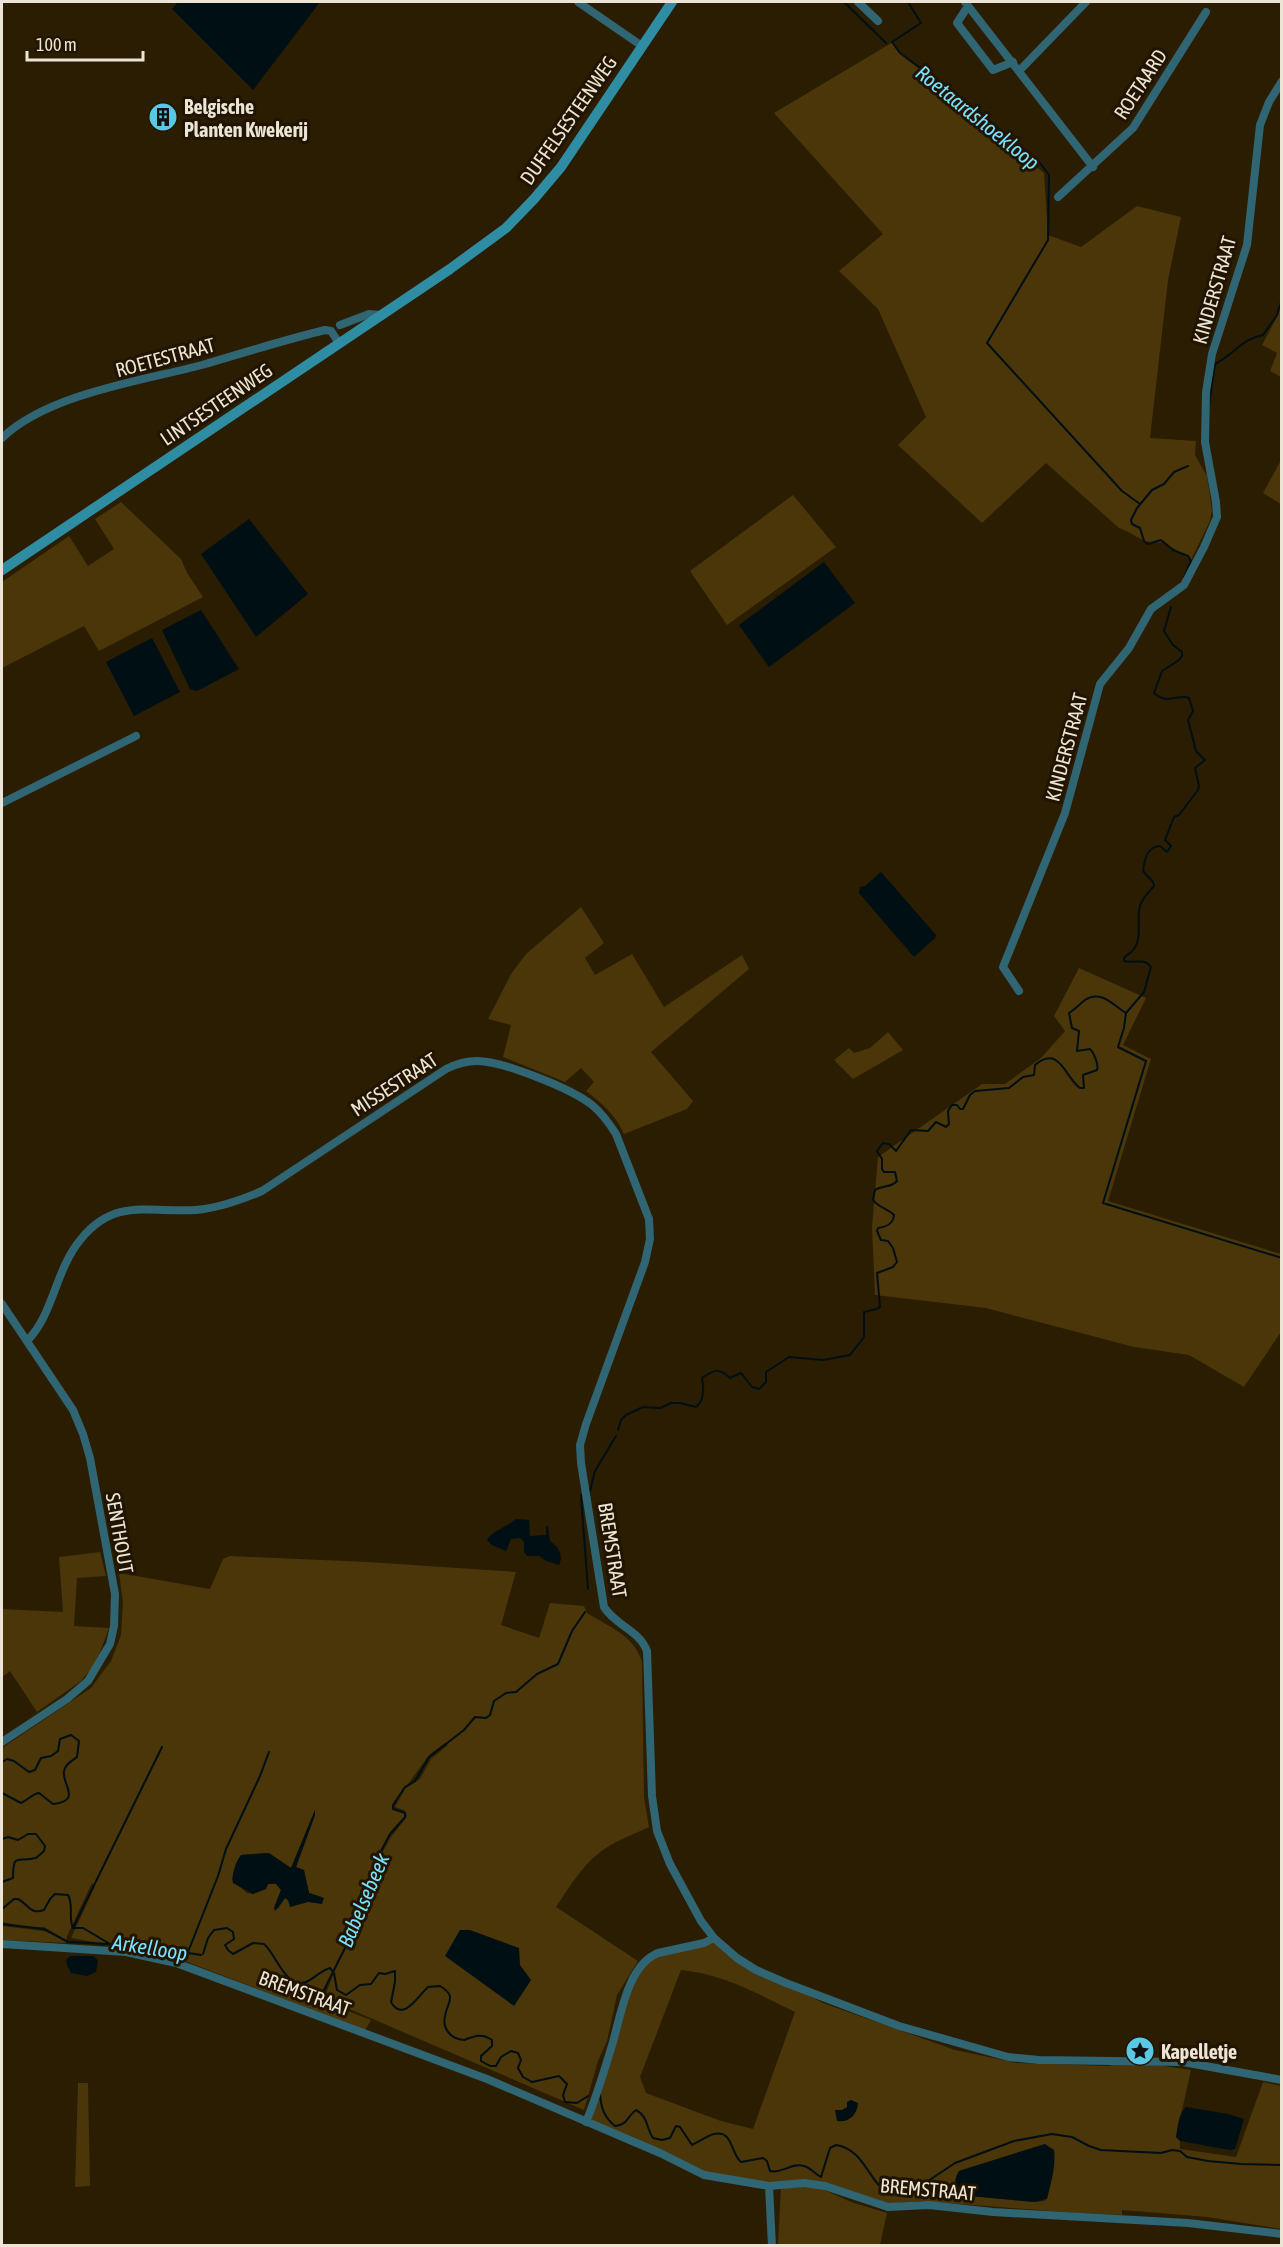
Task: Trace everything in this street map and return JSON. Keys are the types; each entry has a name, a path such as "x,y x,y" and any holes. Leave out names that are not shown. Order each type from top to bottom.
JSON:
{"street":[{"path":"578,2 642,46"},
{"name":"DUFFELSESTEENWEG","path":"450,269 506,228 561,167 672,2"},
{"path":"858,2 878,21"},
{"path":"1019,71 1086,2"},
{"path":"1012,62 993,70 957,23 966,4 1012,62 1093,167"},
{"name":"ROETAARD","path":"1058,197 1133,128 1206,12"},
{"name":"KINDERSTRAAT","path":"1019,991 1003,967 1065,813 1100,684 1129,648 1151,609 1184,585 1217,518 1205,442 1206,392 1212,354 1246,245 1260,125 1281,81"},
{"name":"LINTSESTEENWEG","path":"2,570 450,269"},
{"path":"340,325 369,314 381,315"},
{"name":"ROETESTRAAT","path":"2,438 18,424 52,407 116,387 325,330 331,331 339,343"},
{"path":"2,803 136,736"},
{"name":"MISSESTRAAT","path":"28,1340 42,1320 61,1270 71,1251 101,1219 127,1209 196,1210 239,1201 262,1191 446,1069 457,1064 477,1061 508,1067 573,1093 604,1116 616,1134 649,1219 650,1239 645,1262 580,1444 586,1492"},
{"name":"SENTHOUT","path":"2,1304 73,1410 83,1434 90,1458 115,1594 114,1626 110,1644 88,1681 67,1699 2,1742"},
{"name":"BREMSTRAAT","path":"586,1492 604,1607 614,1619 643,1641 647,1652 652,1796 657,1831 682,1889 714,1938 756,1970 788,1984 899,2026 1008,2057 1039,2060 1183,2062 1281,2080"},
{"path":"586,2122 613,2041 625,1993 642,1967 651,1955 704,1944 714,1938"},
{"name":"BREMSTRAAT","path":"2,1944 126,1952 176,1963 487,2079 660,2153 704,2175 769,2186 804,2183 825,2186 888,2207 930,2205 993,2212 1188,2223 1281,2234"},
{"path":"769,2186 772,2246"}],"shaded area":[{"path":"178,2 320,2 253,90 172,9"},
{"path":"893,42 901,53 1044,173 1048,235 1081,247 1137,206 1181,217 1168,280 1150,438 1196,441 1195,455 1207,476 1212,510 1210,521 1191,560 1164,542 1145,541 1119,528 1046,463 982,523 898,445 926,417 878,309 839,271 883,234 774,113"},
{"path":"1281,303 1282,377 1270,371 1277,353 1262,345 1278,315"},
{"path":"1280,462 1282,463 1281,504 1263,493"},
{"path":"793,495 836,547 727,625 690,571"},
{"path":"121,502 181,559 187,573 203,597 99,651 84,626 2,668 2,582 69,536 88,566 114,549 95,519"},
{"path":"249,519 308,594 256,637 201,554"},
{"path":"824,562 855,603 769,667 739,625"},
{"path":"201,610 239,669 197,691 190,689 162,630"},
{"path":"152,638 180,692 134,716 106,662"},
{"path":"881,872 936,935 914,957 859,893 860,887 865,886"},
{"path":"581,907 604,943 585,958 595,975 632,954 664,1007 742,955 749,969 651,1052 693,1101 687,1109 624,1134 612,1115 586,1091 594,1082 581,1068 565,1082 503,1057 511,1025 488,1019 511,974 526,954"},
{"path":"1079,968 1146,998 1123,1045 1151,1059 1108,1201 1281,1254 1281,1332 1244,1387 1189,1355 1134,1347 986,1308 875,1295 872,1227 878,1157 982,1084 1005,1084 1041,1058 1065,1031 1054,1016"},
{"path":"888,1032 903,1050 853,1079 834,1060 849,1048 854,1053 870,1048"},
{"path":"516,1519 529,1520 530,1536 546,1535 546,1526 548,1526 550,1541 558,1549 560,1555 559,1565 539,1556 527,1556 524,1552 524,1542 520,1538 511,1539 506,1551 492,1545 487,1540"},
{"path":"100,1552 106,1576 77,1578 74,1626 109,1628 96,1663 81,1681 37,1712 10,1671 2,1677 2,1609 63,1612 59,1557"},
{"path":"230,1556 368,1562 516,1572 501,1625 539,1638 550,1603 584,1606 587,1613 620,1633 633,1645 642,1662 644,1797 649,1827 599,1853 576,1878 556,1907 638,1961 617,1995 607,2041 598,2061 584,2110 324,1998 334,1973 319,2000 371,2020 365,2030 169,1955 71,1938 95,1886 92,1883 67,1936 66,1943 2,1940 2,1926 44,1931 60,1937 44,1927 29,1928 2,1922 2,1748 91,1688 111,1661 121,1635 123,1602 119,1573 210,1589 223,1559","holes":["445,1743 448,1745 431,1759 420,1779 405,1789 395,1807 404,1810 407,1815 406,1818 391,1837 379,1858 373,1879 363,1891 357,1907 362,1890 372,1878 379,1855 390,1834 405,1817 405,1813 394,1809 393,1805 429,1755","315,1810 296,1867 304,1870 309,1893 322,1897 293,1905 285,1898 278,1909 274,1908 281,1890 276,1884 268,1884 266,1889 253,1894 247,1893 232,1880 241,1855 265,1853 291,1868"]},
{"path":"315,1810 296,1867 304,1870 309,1893 324,1898 322,1904 308,1902 290,1907 285,1898 275,1911 281,1890 276,1884 268,1884 266,1889 253,1894 233,1883 234,1869 241,1855 269,1853 291,1868"},
{"path":"460,1930 470,1930 519,1948 520,1965 531,1980 514,2006 445,1956"},
{"path":"714,1938 737,1958 823,2003 955,2050 1017,2063 1108,2066 1130,2061 1191,2070 1176,2137 1180,2141 1180,2149 1236,2157 1263,2082 1281,2086 1281,2229 1207,2217 1122,2210 1122,2215 922,2201 887,2204 825,2186 769,2186 704,2175 586,2122 625,1993 651,1955","holes":["681,1970 726,1980 795,2012 753,2129 721,2121 646,2093 640,2077","1045,2144 1045,2201 960,2195 958,2192 955,2183 959,2171"]},
{"path":"70,1956 94,1956 98,1961 96,1972 87,1976 71,1973 66,1960"},
{"path":"78,2083 88,2083 90,2186 75,2187"},
{"path":"851,2100 858,2103 854,2114 845,2121 837,2121 835,2110 847,2107 847,2102"},
{"path":"1186,2107 1244,2119 1235,2149 1180,2141 1176,2137 1178,2125 1181,2113"},
{"path":"1045,2144 1054,2150 1053,2174 1047,2199 1034,2202 960,2195 958,2192 955,2183 959,2171"},
{"path":"781,2187 820,2188 851,2202 887,2213 880,2245 778,2246"}],"waterway":[{"path":"844,2 886,43"},
{"name":"Roetaardshoekloop","path":"908,2 921,23 892,42 900,53 976,110 1040,163 1049,175 1048,240 987,343 1122,491 1140,504"},
{"path":"1209,405 1215,364 1244,343 1263,335 1277,315 1282,299"},
{"path":"1184,577 1191,561 1188,556 1173,550 1161,540 1148,544 1144,541 1140,528 1132,524 1131,520 1137,508 1152,490 1164,484 1174,472 1188,466"},
{"name":"Babelsebeek","path":"618,1430 621,1420 626,1415 643,1407 660,1408 671,1403 696,1407 702,1397 702,1378 714,1371 720,1371 730,1378 741,1373 752,1387 759,1389 766,1382 766,1372 789,1357 823,1360 850,1355 864,1337 864,1312 880,1307 877,1273 893,1267 897,1262 893,1248 888,1241 881,1240 877,1231 878,1228 891,1223 894,1215 873,1200 875,1190 892,1185 897,1181 895,1172 884,1172 882,1169 882,1159 877,1151 883,1143 889,1144 896,1151 911,1130 928,1131 936,1122 946,1127 949,1124 948,1111 952,1105 963,1109 970,1095 975,1091 1009,1088 1023,1077 1034,1075 1035,1065 1043,1060 1050,1058 1056,1060 1080,1088 1084,1088 1083,1075 1097,1070 1096,1059 1090,1049 1077,1051 1079,1031 1072,1028 1069,1013 1085,1000 1096,996 1102,997 1126,1013 1144,992 1151,967 1142,961 1124,961 1124,958 1137,944 1140,906 1154,886 1143,871 1144,862 1152,848 1160,846 1167,852 1171,846 1165,840 1174,817 1179,815 1198,790 1195,768 1205,760 1196,751 1188,720 1193,711 1189,698 1164,699 1154,693 1162,671 1182,656 1182,652 1173,645 1164,631 1171,607"},
{"path":"1126,1013 1118,1047 1146,1061 1103,1203 1282,1258"},
{"name":"Babelsebeek","path":"590,1491 595,1471 616,1436"},
{"name":"Babelsebeek","path":"581,1495 588,1589"},
{"name":"Babelsebeek","path":"317,2004 347,1944 362,1890 372,1878 379,1855 390,1834 405,1817 405,1813 393,1809 393,1805 405,1787 415,1781 429,1757 464,1730 475,1717 486,1718 490,1715 494,1701 506,1693 516,1692 537,1674 558,1664 572,1631 585,1612"},
{"name":"Arkelloop","path":"2,1762 7,1759 14,1761 29,1772 35,1770 41,1758 51,1756 58,1751 60,1739 71,1735 79,1741 77,1757 67,1765 64,1771 69,1791 67,1799 53,1804 39,1793 21,1803 2,1793"},
{"path":"73,1928 162,1747"},
{"path":"188,1952 218,1876 226,1849 269,1752"},
{"name":"Arkelloop","path":"2,1839 8,1837 18,1840 28,1834 36,1834 45,1846 44,1851 36,1858 16,1861 13,1878 2,1882"},
{"name":"Arkelloop","path":"2,1909 14,1899 18,1899 33,1910 44,1910 55,1894 68,1895 73,1928 83,1928 110,1944 140,1945 201,1955"},
{"path":"2,1924 44,1929 68,1942 108,1944"},
{"path":"203,1954 208,1938 214,1930 227,1928 233,1932 234,1939 225,1945 228,1950 233,1954 253,1943 264,1944 282,1970 293,1981 306,1982 330,1968 334,1973"},
{"name":"Babelsebeek","path":"334,1973 337,1990 346,1995 360,1985 371,1984 379,1973 395,1971 391,2002 400,2010 410,2006 428,1987 440,1986 449,1993 450,1997 444,2021 451,2035 464,2040 475,2036 492,2040 492,2046 481,2056 481,2061 490,2066 496,2066 501,2057 511,2051 518,2053 521,2060 518,2068 523,2077 532,2082 559,2076 567,2084 563,2095 565,2102 577,2103 588,2096"},
{"name":"Babelsebeek","path":"600,2094 604,2112 615,2126 625,2122 636,2110 645,2119 653,2138 662,2140 670,2138 676,2126 680,2127 692,2145 720,2133 728,2139 741,2162 763,2158 767,2161 770,2171 800,2165 809,2168 821,2177 830,2148 836,2145 845,2148 860,2159 875,2181 887,2192 895,2189 902,2182 922,2185 955,2163 1014,2141 1052,2134 1072,2137 1101,2150 1161,2153 1172,2150 1180,2151 1187,2157 1208,2161 1282,2165"}],"place":[{"name":"Belgische Planten Kwekerij","path":"163,117"},
{"name":"Kapelletje","path":"1140,2051"}]}
